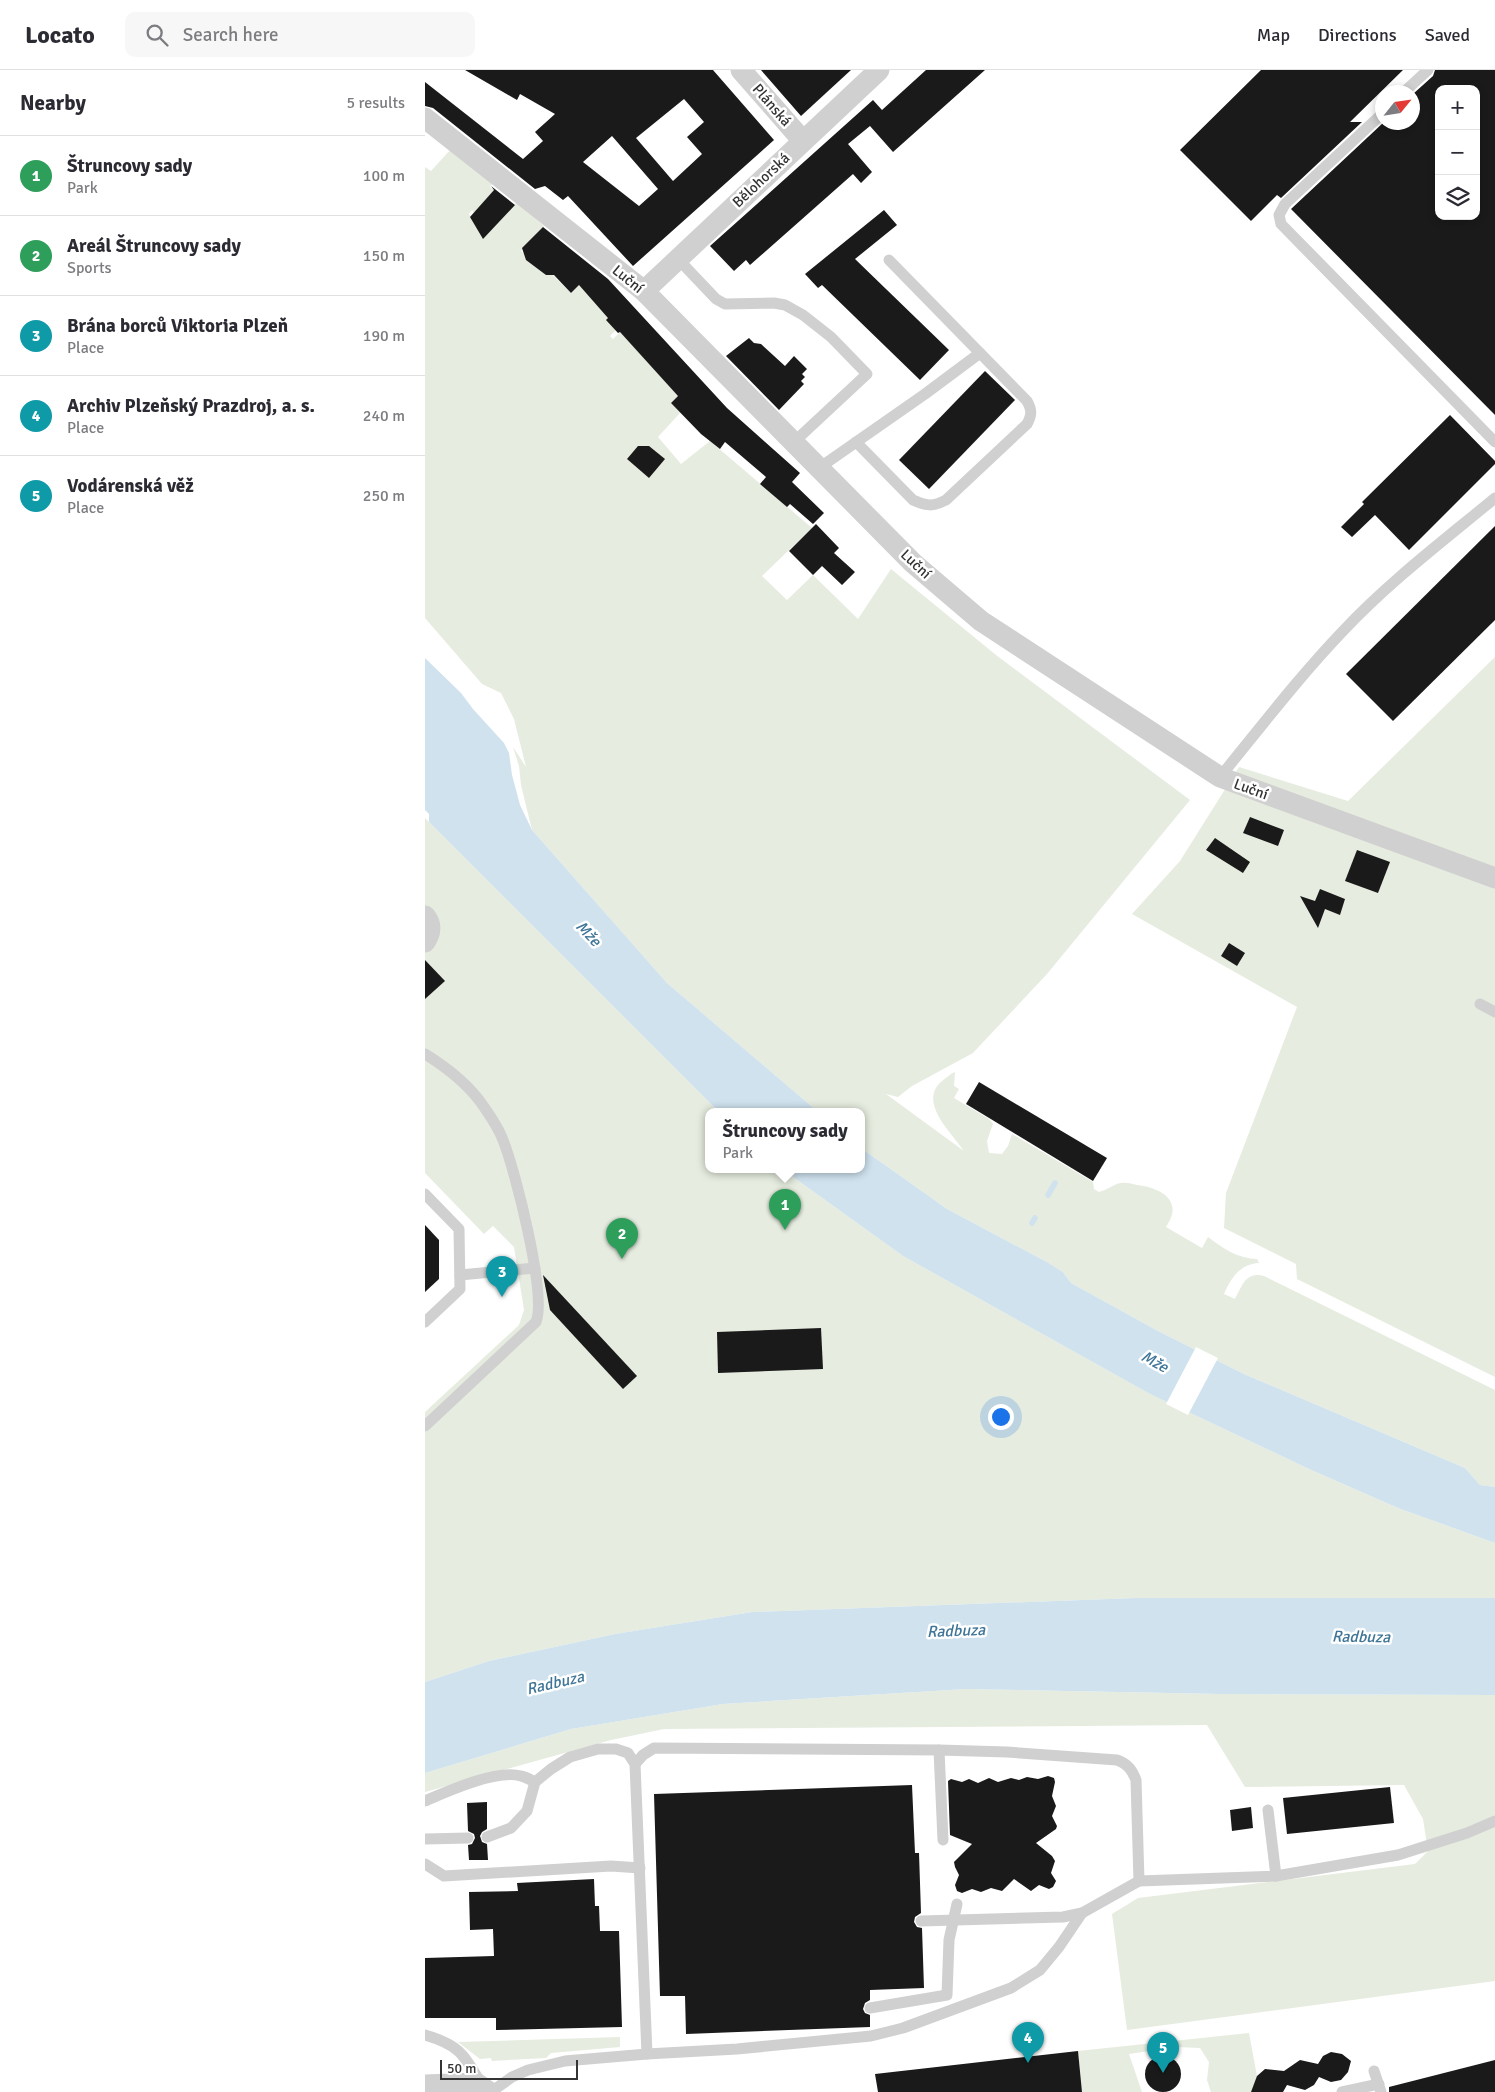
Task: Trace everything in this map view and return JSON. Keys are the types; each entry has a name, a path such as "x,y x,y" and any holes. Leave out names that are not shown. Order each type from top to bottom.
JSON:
{"street":[{"name":"Plánská","path":"741,70 803,141"},
{"name":"Bělohorská","path":"644,291 879,70"},
{"name":"Luční","path":"425,118 644,291 913,563 981,622 1220,777 1495,878"},
{"path":"425,916 429,920 430,925 429,936 425,942"},
{"path":"425,2085 476,2083 487,2090"}],"lane":[{"path":"1412,85 1428,70"},
{"path":"1375,120 1285,204 1279,214 1281,224 1495,442"},
{"path":"678,259 716,299 725,304 774,303 785,305 803,315 831,337 867,374 793,442"},
{"path":"856,442 913,500 924,506 936,505 946,500 1027,424 1031,416 1031,409 1027,402 889,260"},
{"path":"819,468 980,353"},
{"path":"1220,777 1289,692 1343,630 1391,584 1495,498"},
{"path":"1480,1004 1495,1012"},
{"path":"425,1054 468,1088 483,1106 502,1138 515,1182 535,1268 540,1313 536,1322 425,1426"},
{"path":"425,1194 459,1229 460,1275 460,1289 425,1322"},
{"path":"460,1275 535,1268"},
{"path":"635,1764 643,1755 654,1748 939,1750 1007,1752 1117,1760 1130,1767 1135,1780 1139,1881"},
{"path":"487,1837 511,1828 527,1812 535,1782 570,1757 598,1750 616,1749 628,1753 635,1764 647,2054"},
{"path":"939,1750 943,1840"},
{"path":"425,1801 454,1788 500,1775 521,1775 535,1782"},
{"path":"1268,1810 1276,1876"},
{"path":"921,1921 1063,1917 1082,1913 1139,1881 1276,1876 1398,1855 1467,1834 1495,1821"},
{"path":"425,1839 468,1838"},
{"path":"425,1864 444,1876 611,1866 640,1868"},
{"path":"870,2008 947,1995 949,1940 957,1904"},
{"path":"425,2035 446,2041 465,2056 487,2090 512,2077 547,2064 861,2037 903,2028 1011,1988 1039,1970 1059,1947 1082,1913"},
{"path":"1343,2092 1380,2088 1374,2071"}],"shaded area":[{"path":"451,149 493,183 490,187 494,190 474,213 472,210 469,214 483,238 517,202 544,226 521,251 546,275 550,272 571,293 579,285 618,328 610,336 613,339 620,332 679,395 671,403 680,413 658,437 681,464 710,441 812,528 762,576 787,600 813,575 858,619 891,569 996,655 1190,800 1047,974 973,1053 912,1086 898,1097 886,1094 964,1151 939,1117 933,1098 935,1089 942,1081 955,1072 954,1086 959,1089 954,1098 989,1119 993,1124 987,1141 989,1153 1002,1154 1008,1146 1012,1134 1093,1182 1094,1189 1099,1192 1123,1183 1155,1189 1168,1197 1171,1203 1173,1210 1166,1227 1202,1248 1208,1237 1231,1252 1250,1259 1257,1259 1259,1263 1246,1266 1237,1273 1224,1294 1235,1299 1245,1281 1253,1276 1264,1276 1495,1390 1495,1487 1480,1485 1465,1468 1244,1374 1158,1331 1071,1283 1063,1272 1047,1262 947,1209 865,1151 865,1108 813,1108 667,983 532,830 521,785 519,766 513,747 526,767 514,719 501,693 482,684 425,618 425,167 431,171"},
{"path":"1495,657 1495,1377 1297,1279 1296,1264 1224,1228 1226,1193 1297,1007 1132,914 1180,861 1239,767 1348,801"},
{"path":"425,818 715,1108 705,1108 705,1173 788,1173 903,1256 1150,1394 1309,1469 1398,1508 1495,1543 1495,1598 1136,1598 752,1612 615,1634 489,1661 425,1682 425,1412 519,1325 524,1310 514,1247 493,1226 484,1234 425,1173"},
{"path":"966,1689 1220,1694 1495,1695 1495,1981 1127,2030 1112,1914 1138,1898 1415,1864 1428,1851 1423,1819 1404,1785 1245,1787 1207,1725 664,1729 611,1740 425,1792 425,1773 571,1729 723,1704"},
{"path":"1249,2033 1258,2092 1211,2092 1207,2080 1209,2062 1200,2048 1176,2047 1129,2054 1142,2092 1082,2092 1078,2051"},
{"path":"620,2037 620,2047 551,2053 546,2058 492,2061 491,2058 480,2059 458,2042"}],"water":[{"name":"Mže","path":"425,658 461,693 504,743 509,753 512,775 520,805 532,830 667,983 813,1108 715,1108 429,822 429,814 425,810"},
{"name":"Mže","path":"865,1151 947,1209 1047,1262 1063,1272 1071,1283 1158,1331 1244,1374 1465,1468 1480,1485 1495,1487 1495,1543 1398,1508 1309,1469 1150,1394 903,1256 788,1173 865,1173"},
{"name":"Radbuza","path":"1136,1598 1495,1598 1495,1695 1220,1694 966,1689 723,1704 571,1729 425,1773 425,1682 489,1661 615,1634 752,1612"}],"pier":[{"path":"1196,1347 1218,1358 1188,1415 1166,1404"}],"building":[{"path":"465,70 713,70 774,140 633,266 568,196 563,200 545,186 535,189 433,108 425,106 425,82 523,159 543,141 535,132 555,114 520,94 517,100","holes":["684,99 704,122 687,137 702,154 673,181 636,138","612,136 658,189 639,206 583,162"]},
{"path":"761,70 851,70 801,116"},
{"path":"926,70 985,70 893,152 870,126 848,144 872,172 861,183 853,174 750,265 746,260 734,271 710,246 873,100 882,110"},
{"path":"1261,70 1403,70 1388,85 1375,85 1375,97 1350,122 1362,122 1281,198 1277,195 1251,221 1180,150"},
{"path":"1435,70 1495,70 1495,415 1291,209 1375,130 1420,130 1420,88 1433,76"},
{"path":"491,186 515,205 483,239 470,217 494,190"},
{"path":"884,210 897,225 855,259 949,350 920,380 822,285 818,288 805,274"},
{"path":"543,227 608,279 727,408 800,473 792,482 824,513 813,524 790,504 787,507 760,484 766,477 725,442 720,449 701,434 671,403 678,396 620,332 618,333 606,320 608,318 579,285 571,293 554,275 546,275 526,260 522,248"},
{"path":"749,338 754,343 761,344 785,366 794,356 807,369 802,374 805,377 801,381 804,384 779,410 726,356"},
{"path":"985,371 1015,400 929,489 899,460"},
{"path":"1450,415 1495,461 1495,464 1409,550 1375,515 1352,537 1341,527 1364,504 1362,502"},
{"path":"638,446 649,446 665,459 649,478 627,459"},
{"path":"816,524 839,548 834,553 855,572 842,585 822,566 813,575 789,551"},
{"path":"1495,526 1495,620 1393,721 1346,674"},
{"path":"1250,817 1284,830 1278,846 1243,833"},
{"path":"1215,838 1250,862 1243,873 1206,850"},
{"path":"1357,850 1390,862 1378,893 1345,881"},
{"path":"1320,889 1345,899 1340,915 1325,909 1318,928 1300,896 1315,901"},
{"path":"1229,943 1245,953 1237,966 1221,956"},
{"path":"425,960 445,981 425,999"},
{"path":"979,1082 1107,1158 1093,1181 966,1104"},
{"path":"425,1225 439,1240 439,1279 425,1292"},
{"path":"543,1275 637,1376 623,1389 550,1310"},
{"path":"821,1328 823,1369 718,1373 717,1332"},
{"path":"1048,1776 1054,1778 1055,1782 1052,1796 1056,1806 1052,1816 1057,1826 1056,1829 1036,1843 1052,1856 1055,1861 1051,1873 1056,1881 1053,1887 1049,1889 1039,1885 1031,1891 1014,1879 1002,1891 991,1888 981,1892 972,1889 962,1893 957,1891 955,1885 959,1875 954,1862 972,1844 950,1835 948,1781 951,1779 962,1782 969,1779 978,1783 989,1778 998,1782 1011,1778 1019,1780 1027,1777 1038,1779"},
{"path":"912,1785 915,1853 919,1853 921,1913 915,1917 914,1922 917,1927 922,1928 924,1988 870,1990 870,2000 865,2003 863,2009 865,2013 870,2015 870,2027 686,2034 685,1996 660,1996 654,1794"},
{"path":"1390,1787 1394,1823 1287,1834 1283,1798"},
{"path":"487,1802 487,1829 480,1836 482,1842 487,1844 488,1860 469,1860 468,1845 472,1844 475,1838 474,1834 468,1831 467,1803"},
{"path":"1251,1807 1253,1828 1232,1831 1230,1810"},
{"path":"594,1879 595,1906 599,1906 600,1931 619,1931 622,2027 496,2030 496,2018 425,2018 425,1958 494,1956 493,1929 470,1930 469,1892 518,1891 517,1883"},
{"path":"1078,2051 1082,2092 878,2092 875,2074"},
{"path":"1331,2052 1342,2054 1351,2061 1348,2072 1341,2080 1331,2082 1319,2077 1314,2085 1305,2090 1287,2085 1283,2092 1251,2092 1257,2076 1265,2069 1284,2071 1300,2060 1318,2064 1323,2056"},
{"path":"1163,2056 1170,2057 1176,2061 1180,2067 1180,2081 1176,2087 1170,2091 1163,2092 1156,2091 1150,2087 1146,2081 1145,2074 1146,2067 1150,2061 1156,2057"},
{"path":"1495,2060 1495,2092 1389,2092 1389,2087"}],"waterway":[{"path":"1048,1195 1055,1183"},
{"path":"1032,1223 1035,1218"}],"place":[{"name":"Štruncovy sady","path":"785,1230"},
{"name":"Areál Štruncovy sady","path":"622,1259"},
{"name":"Brána borců Viktoria Plzeň","path":"502,1297"},
{"name":"Archiv Plzeňský Prazdroj, a. s.","path":"1028,2063"},
{"name":"Vodárenská věž","path":"1163,2073"}]}
